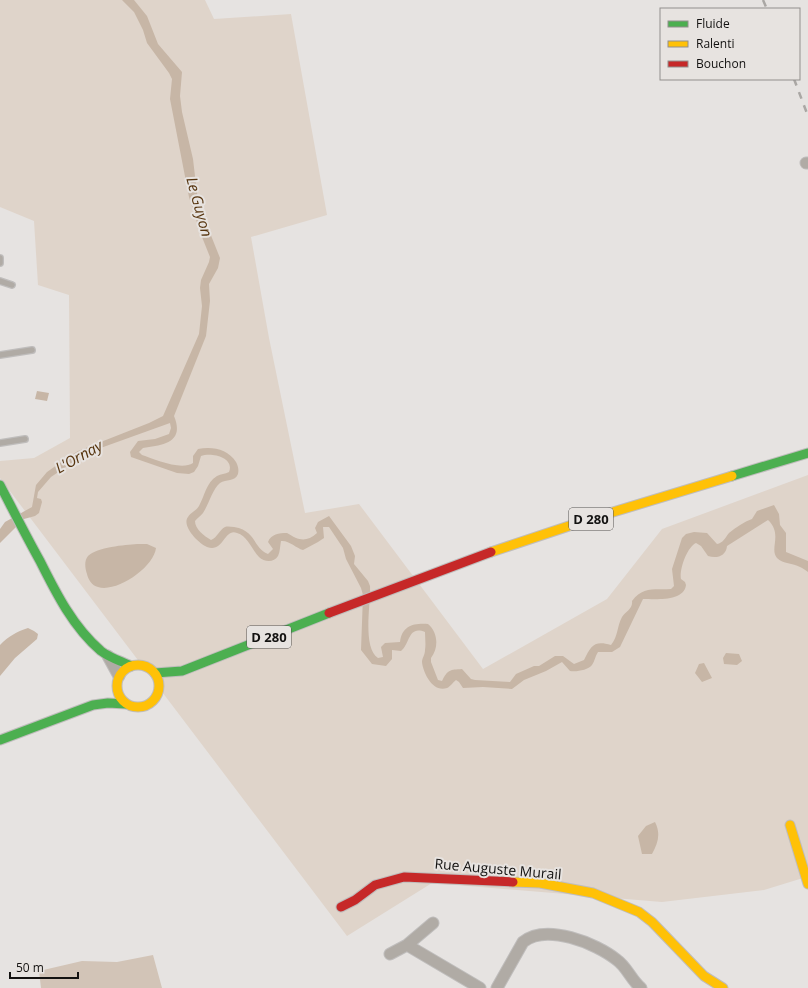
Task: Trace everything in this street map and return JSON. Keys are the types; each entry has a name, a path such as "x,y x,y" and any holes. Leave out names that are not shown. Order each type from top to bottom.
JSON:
{"main road":[{"name":"D 280","path":"159,690 168,680 182,671 464,562 558,529 630,506 808,454"},
{"path":"0,485 70,616 108,656 131,666"},
{"path":"0,740 93,704 104,697 118,681 124,670 131,666 138,664 155,673 159,684 159,690 151,703 145,706 139,707 126,704 108,703 93,704"},
{"name":"D 280","path":"155,673 182,671"},
{"path":"118,681 119,696 126,704"},
{"path":"790,825 808,884"},
{"name":"Rue Auguste Murail","path":"341,907 355,900 375,885 404,877 540,883 593,893 639,912 704,976 710,985 724,988"}],"street":[{"path":"108,656 118,681"},
{"path":"390,954 407,945 433,923"},
{"path":"497,988 523,942 534,936 548,935 577,938 598,948 618,960 634,982 641,988"},
{"path":"407,945 480,988"}],"lane":[{"path":"0,258 0,263"},
{"path":"0,281 12,285"},
{"path":"0,355 32,350"},
{"path":"0,443 25,440"}],"shaded area":[{"path":"0,0 205,0 214,19 291,14 327,215 251,237 269,338 305,513 359,504 483,669 607,599 662,529 808,475 808,873 803,878 764,890 662,902 432,883 347,936 0,478 0,461 34,458 70,438 69,295 38,285 34,221 0,207"},
{"path":"153,955 162,988 41,988 39,971 82,961 117,962"}],"water":[{"path":"122,0 134,0 147,16 158,44 182,72 180,96 182,112 193,159 197,193 206,223 220,258 218,268 209,284 210,301 206,336 174,416 177,425 177,432 170,441 158,446 143,448 139,452 142,455 160,461 182,466 193,463 193,456 198,449 203,448 214,448 224,451 233,458 238,468 237,477 222,482 217,486 203,513 195,521 198,529 203,534 211,540 225,527 241,529 251,535 259,547 268,554 273,549 268,542 271,537 278,534 287,533 298,539 309,538 317,533 315,528 318,522 329,516 351,546 355,556 354,564 368,581 370,586 368,625 370,645 373,652 378,658 383,657 381,647 385,643 400,642 403,632 413,625 428,624 434,631 436,640 435,650 431,658 431,662 438,680 442,681 446,674 450,671 462,669 471,679 510,682 516,674 534,666 539,666 555,656 563,656 574,664 584,660 594,645 601,643 611,645 615,639 622,617 630,608 632,601 636,596 645,591 654,589 671,589 674,586 672,569 682,538 686,534 694,532 707,533 717,544 734,529 752,519 757,511 774,505 779,514 780,525 786,533 786,552 808,561 808,572 801,567 777,558 774,550 775,531 768,520 727,546 725,552 718,557 708,556 701,546 696,543 684,559 681,570 681,579 686,585 684,590 675,597 643,599 620,647 612,652 598,652 590,667 579,671 570,671 562,662 546,671 524,680 512,689 483,687 463,688 456,680 447,688 442,689 433,685 424,671 422,661 425,653 425,632 415,631 412,633 401,651 392,650 392,659 386,666 372,664 361,650 363,595 346,559 343,548 329,527 323,527 324,538 303,550 287,542 281,541 278,556 272,561 264,560 259,557 247,540 237,533 233,532 229,534 221,544 213,548 207,547 196,539 189,530 186,521 199,506 210,482 217,476 229,472 230,467 229,463 221,457 216,455 205,455 201,456 198,466 194,472 189,474 177,473 131,457 130,452 138,441 155,439 169,434 171,428 170,423 95,450 92,455 85,454 51,477 38,492 37,498 41,499 42,502 39,513 35,516 24,519 0,543 0,529 5,522 32,507 36,485 47,472 78,451 163,416 199,334 202,306 200,288 201,280 210,257 189,197 170,99 172,79 147,43 143,30 134,12"},
{"path":"37,391 49,393 47,401 35,399"},
{"path":"137,544 147,544 156,548 149,563 142,570 133,577 115,586 106,588 98,587 91,582 85,567 85,562 88,556 98,550"},
{"path":"28,628 38,634 37,639 15,658 0,676 0,645 6,639"},
{"path":"726,653 739,654 742,661 737,665 724,664 723,658"},
{"path":"704,663 712,678 702,682 695,673 699,664"},
{"path":"655,822 658,831 656,846 652,854 642,854 638,836 646,826"}],"railway":[{"path":"763,0 767,8"},
{"path":"794,80 808,116"}],"traffic: fast":[{"path":"732,476 808,453"},
{"path":"0,485 66,609 91,642 101,651 112,658 131,666"},
{"path":"155,673 182,671 329,613"},
{"path":"0,740 93,705 108,703 126,704"}],"traffic: slow":[{"path":"491,552 590,519 732,476"},
{"path":"134,665 142,665 150,668 156,674 159,686 156,698 150,704 142,707 134,707 126,704 120,698 117,690 117,682 120,674 126,668 134,665"},
{"path":"790,825 808,884"},
{"path":"513,882 540,883 593,893 639,912 652,922 704,976 723,988"}],"traffic: jam":[{"path":"329,613 491,552"},
{"path":"341,907 355,900 375,885 404,877 513,882"}],"water label":[{"name":"Le Guyon","path":"199,207"},
{"name":"L'Ornay","path":"79,457"}]}
